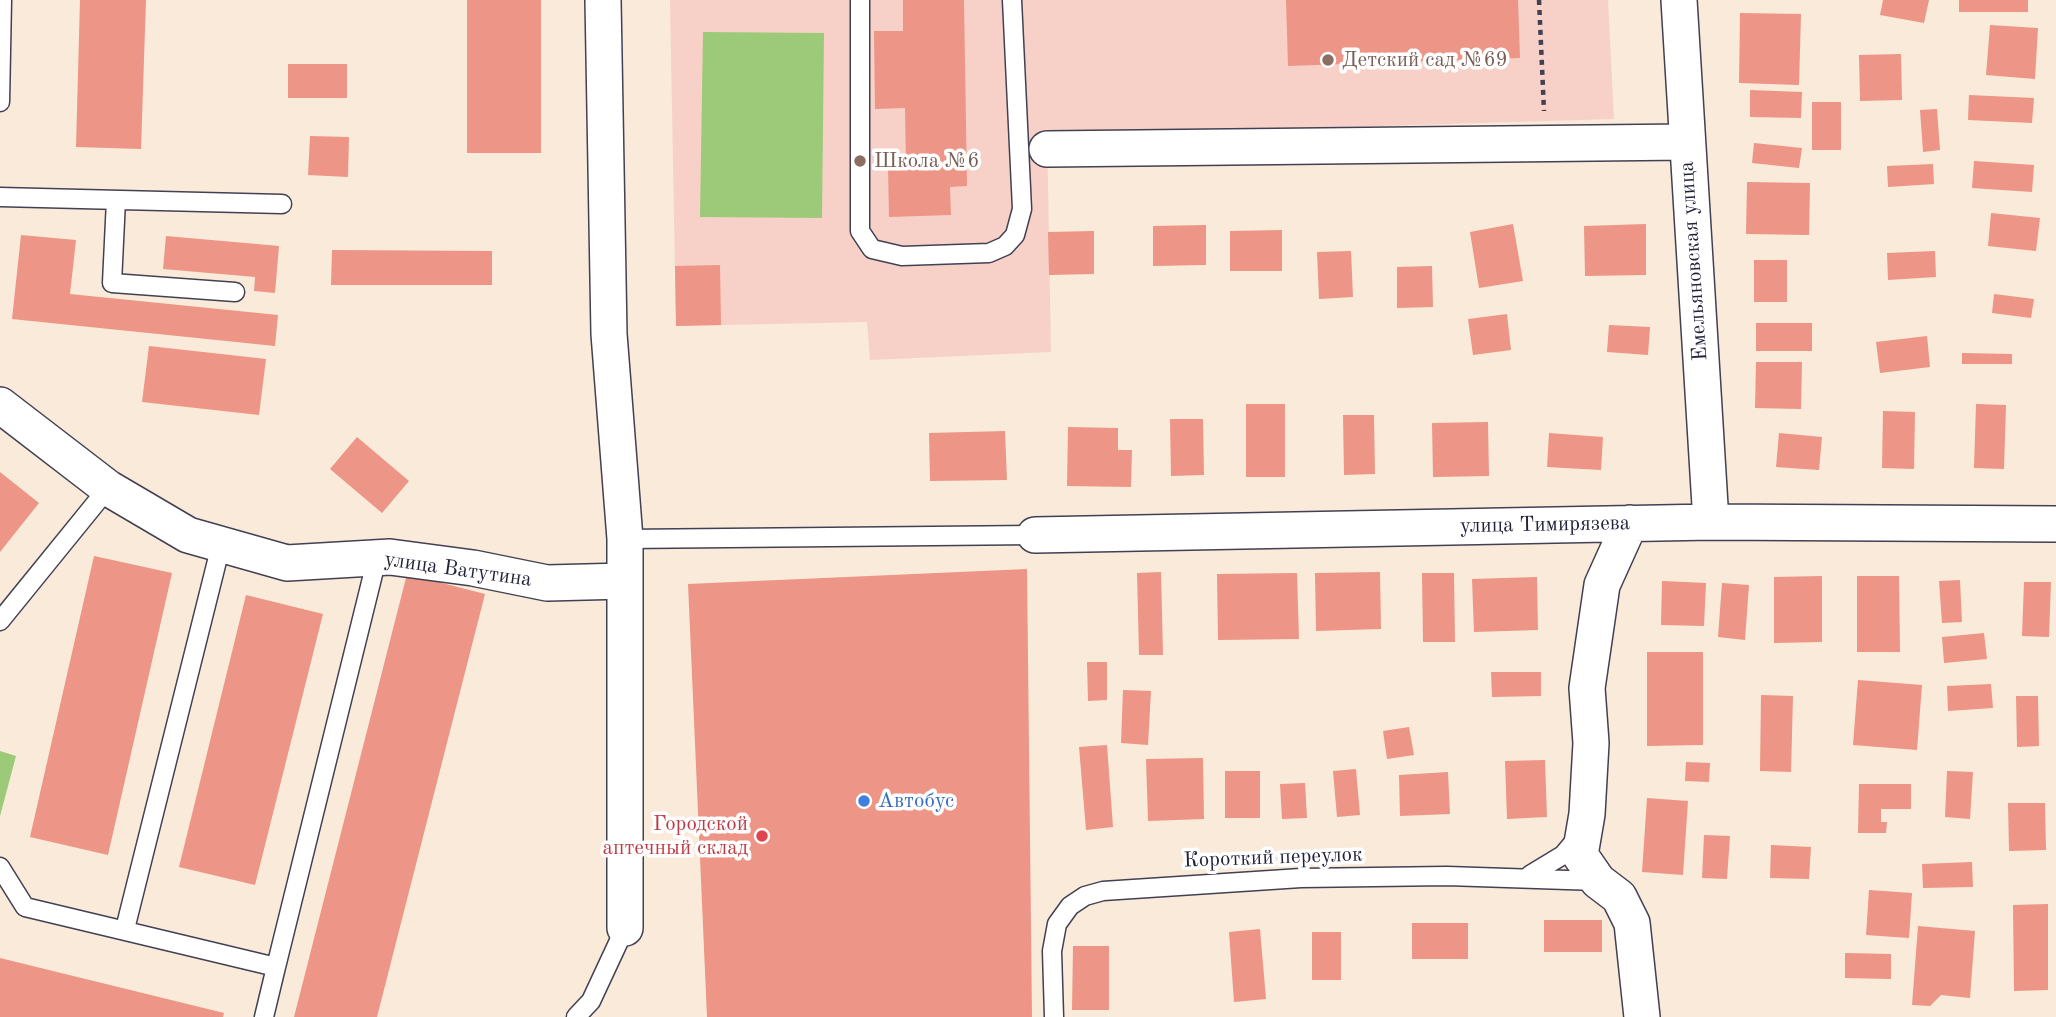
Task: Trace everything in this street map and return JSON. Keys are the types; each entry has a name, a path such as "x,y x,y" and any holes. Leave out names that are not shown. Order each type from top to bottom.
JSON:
{"street":[{"path":"603,0 609,334 625,539 625,928"},
{"name":"Емельяновская улица","path":"1679,0 1711,522"},
{"path":"1033,149 1686,142"},
{"name":"улица Ватутина","path":"0,405 108,488 188,535 287,564 377,558 473,568 547,583 625,581"},
{"name":"улица Тимирязева","path":"1035,535 1711,522 2056,524"},
{"path":"1630,523 1602,585 1598,607 1587,688 1591,743 1580,855 1598,881 1619,897 1632,923 1642,1017"}],"lane":[{"path":"0,102 2,0"},
{"path":"860,0 860,231 872,249 902,256 989,253 1005,246 1015,235 1033,149 1012,0"},
{"path":"0,197 282,204"},
{"path":"116,200 112,283 235,292"},
{"path":"0,621 108,488"},
{"path":"625,539 1035,535"},
{"path":"125,929 221,545"},
{"path":"264,1017 377,558"},
{"path":"1527,877 1563,855 1584,827"},
{"path":"0,867 24,906 276,967"},
{"name":"Короткий переулок","path":"1054,1017 1052,951 1057,924 1070,906 1085,896 1103,891 1301,878 1527,877 1598,881"},
{"path":"576,1017 591,1001 625,928"}],"path":[{"path":"1539,0 1544,144"}],"shaded area":[{"name":"Школа №6","path":"670,0 1608,0 1614,119 1081,135 1063,134 1047,129 1051,352 870,360 867,322 676,326"}],"green space":[{"path":"703,32 824,33 822,218 700,217"},
{"path":"0,751 16,756 0,816"}],"building":[{"path":"80,0 146,0 141,149 76,147"},
{"path":"467,0 541,0 541,153 467,153"},
{"path":"903,0 964,0 967,186 950,187 951,215 889,217 888,166 906,165 905,108 875,109 874,31 903,31"},
{"path":"1286,0 1518,0 1520,58 1288,66"},
{"path":"1883,0 1929,0 1924,23 1880,15"},
{"path":"1959,0 2028,0 2028,12 1959,12"},
{"path":"1740,13 1801,14 1799,85 1739,83"},
{"path":"1990,25 2038,28 2035,79 1986,75"},
{"path":"1901,54 1902,100 1860,101 1859,55"},
{"path":"288,64 347,64 347,98 288,98"},
{"path":"1750,90 1802,92 1801,118 1750,117"},
{"path":"1969,95 2034,98 2032,123 1968,120"},
{"path":"1812,102 1841,102 1841,150 1812,150"},
{"path":"1937,109 1940,150 1923,152 1920,110"},
{"path":"310,136 349,137 348,177 308,175"},
{"path":"1754,143 1802,148 1799,168 1752,163"},
{"path":"1974,161 2034,165 2032,192 1972,188"},
{"path":"1933,164 1934,184 1888,187 1887,166"},
{"path":"1747,182 1810,183 1809,235 1746,234"},
{"path":"1991,213 2040,218 2036,251 1988,246"},
{"path":"1513,224 1523,281 1479,288 1470,232"},
{"path":"1646,224 1646,275 1585,276 1584,226"},
{"path":"1206,225 1206,265 1153,266 1153,226"},
{"path":"1282,230 1282,271 1230,271 1230,231"},
{"path":"1094,231 1094,274 1049,275 1048,232"},
{"path":"21,235 76,240 70,294 278,315 275,346 12,319"},
{"path":"166,236 279,246 275,293 254,291 255,277 163,269"},
{"path":"332,250 492,251 492,285 331,285"},
{"path":"1351,251 1353,297 1319,299 1317,252"},
{"path":"1935,251 1936,277 1888,280 1887,253"},
{"path":"1754,260 1787,260 1787,302 1754,302"},
{"path":"720,265 721,325 676,326 675,266"},
{"path":"1432,266 1433,307 1397,308 1397,267"},
{"path":"1994,294 2034,299 2031,318 1992,313"},
{"path":"1507,314 1511,350 1473,355 1468,319"},
{"path":"1756,323 1812,323 1812,351 1756,351"},
{"path":"1609,325 1650,327 1648,355 1607,352"},
{"path":"1927,336 1930,367 1880,373 1876,342"},
{"path":"149,346 266,359 259,415 142,402"},
{"path":"1962,353 2012,354 2012,364 1962,364"},
{"path":"1756,362 1802,362 1801,409 1755,408"},
{"path":"1246,404 1285,404 1285,477 1246,477"},
{"path":"1976,404 2006,405 2004,469 1974,468"},
{"path":"1883,411 1915,412 1914,469 1882,468"},
{"path":"1343,415 1374,415 1375,474 1344,475"},
{"path":"1170,419 1203,419 1204,475 1171,476"},
{"path":"1488,422 1489,476 1433,477 1432,423"},
{"path":"1068,427 1118,428 1118,450 1132,450 1131,487 1067,486"},
{"path":"1005,431 1007,480 930,481 929,433"},
{"path":"1549,433 1603,437 1601,470 1547,467"},
{"path":"1779,433 1822,437 1819,470 1776,467"},
{"path":"357,437 409,481 382,513 330,469"},
{"path":"0,472 39,503 0,552"},
{"path":"94,556 172,573 108,855 30,837"},
{"name":"Автобус","path":"1027,569 1032,1017 707,1017 688,584"},
{"path":"1161,572 1163,655 1139,655 1137,573"},
{"path":"1380,572 1381,629 1316,631 1315,573"},
{"path":"1297,573 1299,639 1218,640 1217,574"},
{"path":"1422,573 1454,573 1455,642 1423,642"},
{"path":"407,574 485,594 377,1017 294,1017"},
{"path":"1822,576 1822,642 1774,643 1774,577"},
{"path":"1857,576 1899,576 1900,652 1857,652"},
{"path":"1537,577 1538,630 1474,632 1472,579"},
{"path":"1960,580 1962,622 1942,623 1939,581"},
{"path":"1662,581 1706,583 1704,626 1661,625"},
{"path":"2024,582 2051,582 2049,637 2022,636"},
{"path":"1722,583 1749,585 1745,640 1718,637"},
{"path":"246,595 323,614 255,885 179,867"},
{"path":"1984,633 1987,659 1944,663 1942,637"},
{"path":"1647,652 1703,652 1703,745 1647,746"},
{"path":"1087,662 1107,662 1107,700 1088,701"},
{"path":"1491,672 1541,672 1541,696 1492,697"},
{"path":"1858,680 1922,685 1917,750 1853,745"},
{"path":"1991,684 1993,708 1948,711 1947,686"},
{"path":"1123,690 1151,691 1148,745 1121,743"},
{"path":"1761,695 1793,696 1791,772 1760,771"},
{"path":"2016,696 2038,696 2039,746 2017,747"},
{"path":"1409,727 1414,755 1387,759 1383,731"},
{"path":"1107,745 1113,827 1086,830 1079,747"},
{"path":"1203,758 1204,819 1148,821 1146,759"},
{"path":"1545,760 1547,817 1507,819 1505,761"},
{"path":"1686,762 1710,763 1709,782 1685,781"},
{"path":"1356,769 1360,815 1337,817 1333,771"},
{"path":"1225,771 1260,771 1260,818 1225,818"},
{"path":"1947,771 1973,772 1970,819 1945,817"},
{"path":"1448,772 1450,814 1400,816 1399,775"},
{"path":"1305,783 1307,818 1282,819 1280,784"},
{"path":"1859,784 1911,784 1911,809 1881,809 1881,822 1887,822 1886,833 1858,833"},
{"path":"1647,798 1688,801 1683,875 1642,872"},
{"path":"2008,803 2045,803 2046,850 2009,851"},
{"path":"1704,835 1730,836 1727,879 1702,878"},
{"path":"1771,845 1811,847 1809,879 1770,878"},
{"path":"1972,862 1973,887 1923,888 1922,864"},
{"path":"1869,890 1912,893 1909,938 1866,935"},
{"path":"2048,904 2048,990 2014,991 2013,905"},
{"path":"1544,920 1602,920 1602,952 1544,952"},
{"path":"1412,923 1468,923 1468,959 1412,959"},
{"path":"1918,926 1975,931 1970,998 1941,995 1930,1006 1912,1005"},
{"path":"1260,929 1266,999 1234,1002 1229,932"},
{"path":"1312,932 1341,932 1341,980 1312,980"},
{"path":"1073,946 1109,946 1109,1010 1072,1010"},
{"path":"1845,953 1891,954 1891,979 1845,978"},
{"path":"0,958 224,1013 223,1017 0,1017"}],"place":[{"name":"Детский сад №69","path":"1328,60"},
{"name":"Школа №6","path":"860,161"},
{"name":"Автобус","path":"864,801"},
{"name":"Городской аптечный склад","path":"762,836"}]}
